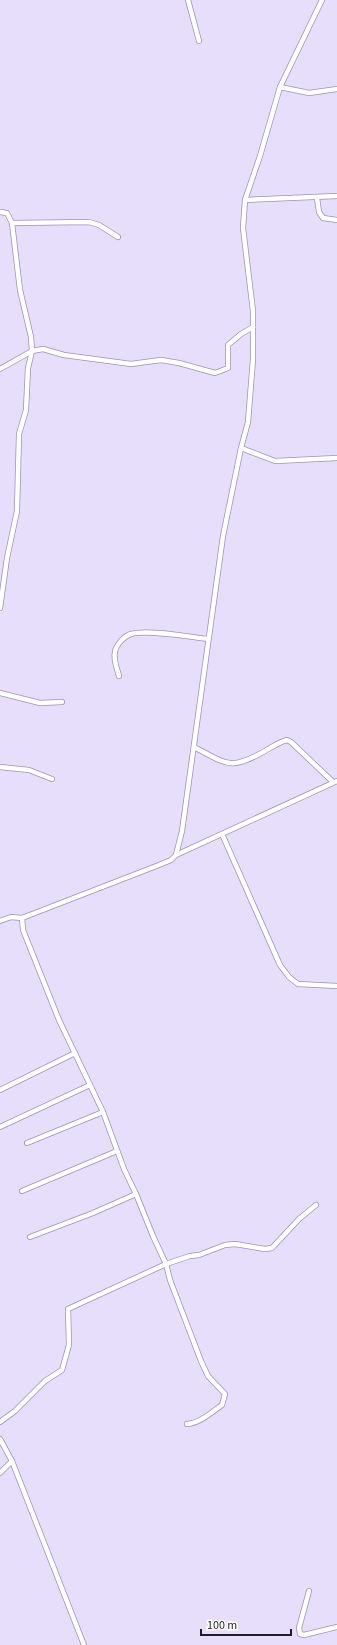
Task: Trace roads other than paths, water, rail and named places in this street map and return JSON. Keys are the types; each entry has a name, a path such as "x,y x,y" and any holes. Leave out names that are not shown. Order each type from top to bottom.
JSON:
{"street":[{"path":"188,0 199,41"},
{"path":"176,855 182,831 208,639 224,536 241,448 248,422 253,359 253,311 243,228 246,200 280,87 322,0"},
{"path":"280,87 309,93 337,89"},
{"path":"246,200 337,196"},
{"path":"317,198 319,212 323,218 337,220"},
{"path":"0,212 7,213 12,223 20,290 31,337 32,351 28,368 26,410 19,434 17,511 7,558 0,608"},
{"path":"12,223 89,222 98,225 118,237"},
{"path":"0,369 32,351 43,348 64,355 131,364 161,360 185,364 215,373 228,368 228,345 241,334 253,327"},
{"path":"241,448 275,461 337,458"},
{"path":"119,676 115,664 115,651 121,641 129,634 141,632 208,639"},
{"path":"0,693 40,703 62,702"},
{"path":"0,921 11,917 22,918 159,865 171,860 176,855 335,782 287,740 250,760 238,764 224,762 194,747"},
{"path":"0,767 29,770 52,779"},
{"path":"222,834 280,965 289,977 298,984 337,986"},
{"path":"22,918 23,930 59,1020 103,1112 124,1169 136,1194 152,1236 166,1264 170,1280 208,1376 225,1394 222,1405 202,1419 192,1424 187,1424"},
{"path":"0,1090 75,1053"},
{"path":"0,1128 90,1085"},
{"path":"27,1143 103,1112"},
{"path":"22,1191 117,1151"},
{"path":"30,1237 86,1216 136,1194"},
{"path":"0,1422 15,1411 46,1382 62,1370 69,1345 68,1309 166,1264 190,1256 200,1255 225,1245 235,1244 265,1249 272,1248 299,1219 316,1205"},
{"path":"0,1439 12,1461 84,1645"},
{"path":"0,1473 12,1461"},
{"path":"309,1591 299,1628 300,1634 337,1627"}]}
